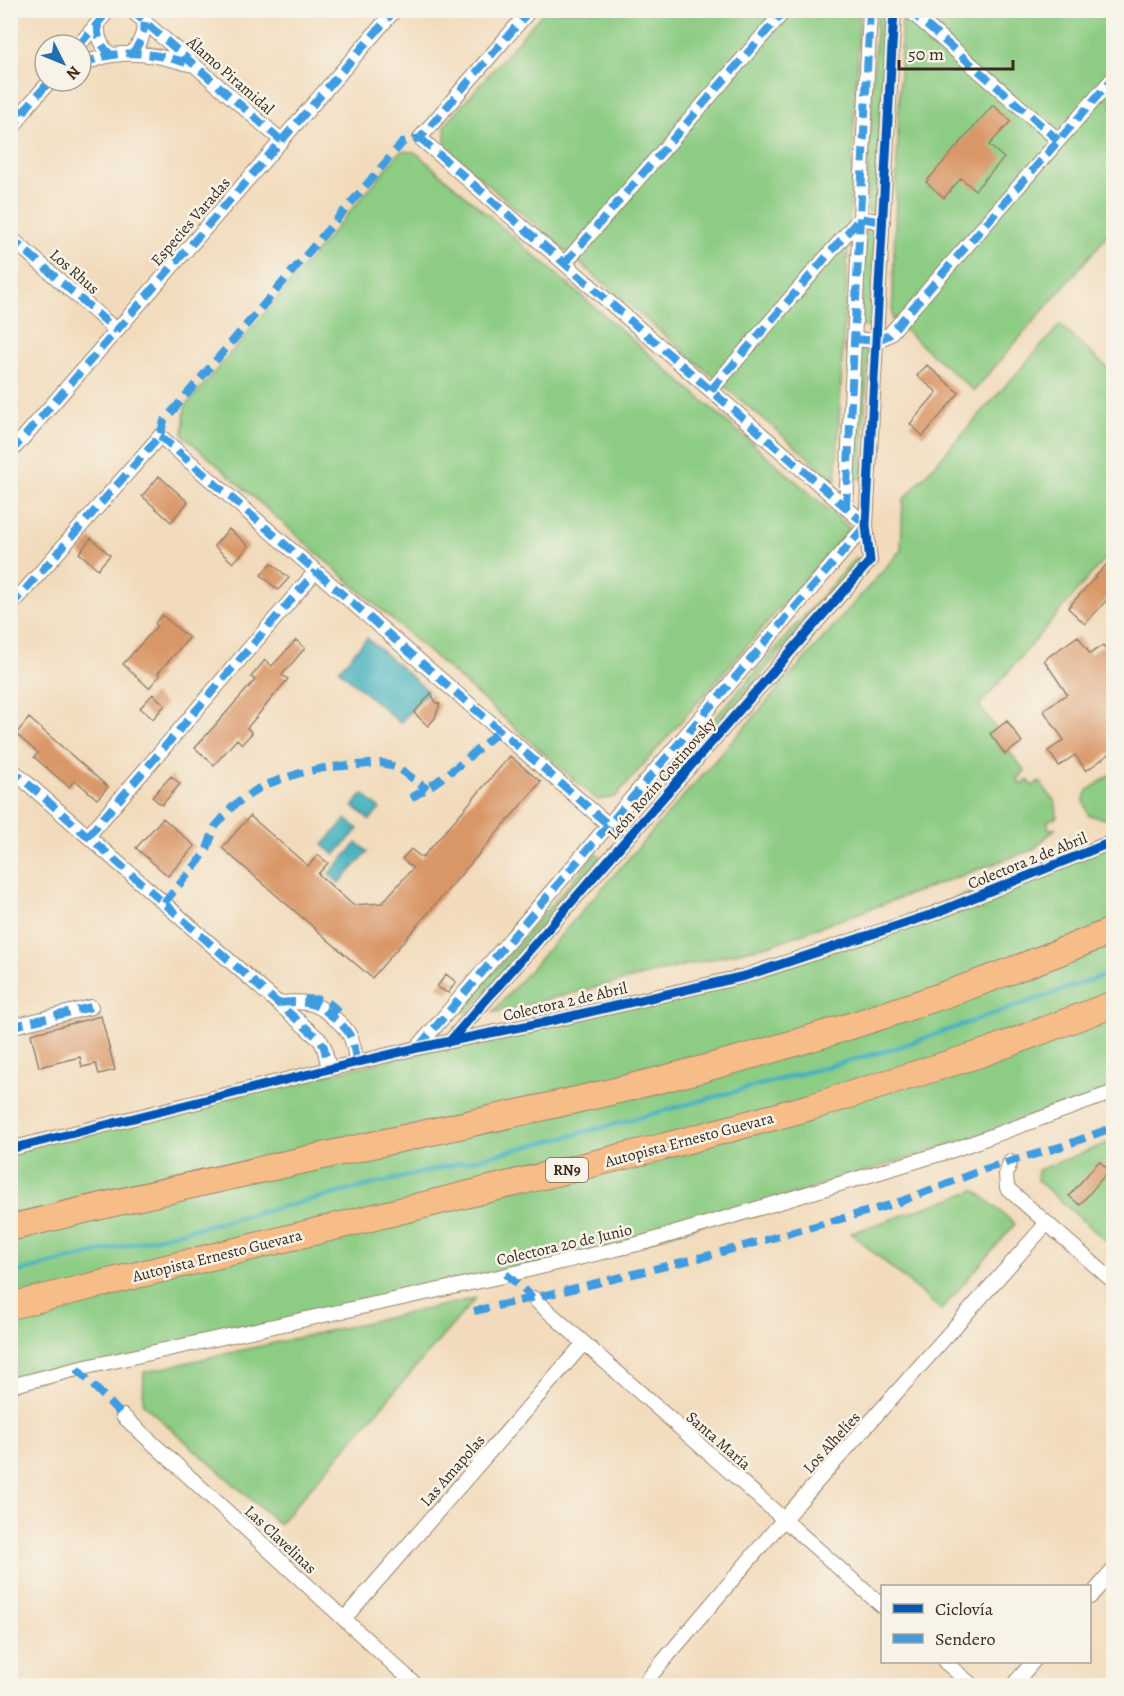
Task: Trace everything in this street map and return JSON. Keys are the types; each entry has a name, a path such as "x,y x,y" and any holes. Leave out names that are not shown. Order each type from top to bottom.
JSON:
{"highway":[{"path":"10,1227 628,1088 727,1062 884,1016 1047,958 1113,930"},
{"name":"Autopista Ernesto Guevara","path":"10,1306 662,1147 811,1107 983,1053 1113,1004"}],"street":[{"path":"89,33 109,10"},
{"name":"Álamo Piramidal","path":"131,10 282,141"},
{"name":"Especies Varadas","path":"10,453 395,10"},
{"path":"530,10 420,138 866,525"},
{"path":"565,263 785,10"},
{"path":"846,507 870,10"},
{"path":"866,525 894,10"},
{"path":"909,10 1058,140"},
{"path":"132,53 139,44 145,22"},
{"path":"98,23 97,35 102,47 111,55"},
{"path":"93,60 111,55 132,53 164,56 194,65"},
{"path":"854,339 876,341 889,335 1113,77"},
{"path":"10,132 40,93"},
{"path":"10,117 28,106"},
{"path":"711,390 860,219"},
{"path":"860,219 883,222"},
{"name":"Los Rhus","path":"10,237 117,331"},
{"path":"10,607 160,436 626,840"},
{"name":"León Rozin Costinovsky","path":"417,1048 866,525"},
{"name":"León Rozin Costinovsky","path":"450,1041 870,561 866,525"},
{"path":"87,836 316,571"},
{"path":"10,768 323,1043 328,1069"},
{"name":"Colectora 2 de Abril","path":"10,1149 356,1062 745,976 933,914 1113,841"},
{"path":"280,1003 300,1001 319,1006 349,1034 356,1062"},
{"path":"10,1027 91,1007"},
{"name":"Colectora 20 de Junio","path":"10,1386 646,1242 953,1150 1113,1092"},
{"path":"1010,1162 1006,1176 1008,1188 1113,1282"},
{"name":"Los Alhelíes","path":"642,1686 784,1519 1047,1223"},
{"name":"Santa María","path":"533,1298 881,1605"},
{"name":"Las Amapolas","path":"344,1619 584,1343"},
{"name":"Las Clavelinas","path":"123,1416 417,1686"},
{"path":"1091,1595 1113,1569"},
{"path":"946,1663 973,1686"},
{"path":"1012,1686 1032,1663"}],"green space":[{"path":"544,11 860,11 836,481 445,148 445,125"},
{"path":"877,11 886,11 876,208 869,212 866,208"},
{"path":"902,11 1113,11 1113,229 974,391 892,319"},
{"path":"401,151 415,152 850,528 615,797 597,800 183,435 185,407"},
{"path":"873,227 875,232 870,327 861,327 865,233 868,228"},
{"path":"1060,325 1113,373 1113,549 979,706 997,729 990,734 1005,754 1009,751 1025,771 1017,780 1022,785 1028,780 1033,786 1040,782 1056,803 1057,817 1047,821 1050,830 1056,828 1034,849 776,943 492,1013 901,550 903,500"},
{"path":"864,348 868,353 862,479 853,478 859,350"},
{"path":"856,557 860,561 642,811 637,807"},
{"path":"1113,773 1113,819 1088,815 1084,800 1087,791"},
{"path":"1113,841 1113,1092 646,1242 11,1386 11,1149 745,976"},
{"path":"596,853 601,857 467,1014 462,1009"},
{"path":"1113,1141 1113,1247 1037,1180 1038,1170"},
{"path":"975,1190 1015,1224 941,1310 851,1233"},
{"path":"476,1298 279,1524 143,1404 144,1372"}],"water":[{"path":"367,638 428,691 400,723 339,670"},
{"path":"363,794 380,809 370,820 353,806"},
{"path":"346,819 358,829 335,855 323,845"},
{"path":"357,843 368,852 339,883 329,874"}],"building":[{"path":"993,105 1011,121 989,145 1004,158 975,190 961,178 944,198 926,182"},
{"path":"927,365 959,393 923,436 910,424 937,392 917,376"},
{"path":"159,476 188,502 171,522 142,496"},
{"path":"229,529 249,546 233,563 214,546"},
{"path":"91,538 110,555 98,569 79,553"},
{"path":"1113,557 1113,593 1085,624 1068,608"},
{"path":"271,563 289,578 278,590 261,575"},
{"path":"162,615 189,638 158,673 160,675 149,688 123,664 157,626 155,623"},
{"path":"1078,636 1090,654 1103,645 1113,660 1113,751 1086,771 1075,755 1059,766 1048,751 1064,740 1043,710 1067,694 1044,660"},
{"path":"296,640 305,648 282,675 288,679 247,728 252,733 242,744 237,739 214,765 195,748 255,680 251,677 265,660 272,666"},
{"path":"431,693 436,703 440,704 435,718 428,726 414,713"},
{"path":"153,694 165,705 153,719 140,708"},
{"path":"29,718 108,787 97,799 75,780 69,787 34,757 38,753 16,734"},
{"path":"1007,721 1022,742 1005,754 990,734"},
{"path":"510,756 541,782 372,978 222,848 250,816 308,866 318,855 328,863 318,874 353,905 382,903 413,868 402,859 411,849 422,858"},
{"path":"171,776 180,784 162,805 152,797"},
{"path":"163,818 195,846 168,876 136,848"},
{"path":"446,974 456,982 448,993 437,987"},
{"path":"101,1016 115,1070 99,1074 96,1064 82,1067 80,1057 39,1067 31,1034"},
{"path":"1099,1161 1109,1170 1080,1205 1069,1196"}],"waterway":[{"path":"10,1274 574,1135 893,1049 1114,972"}],"marked path":[{"path":"89,33 109,10"},
{"path":"131,10 282,141"},
{"path":"10,453 395,10"},
{"path":"10,607 160,436 164,421 403,142 420,138 530,10"},
{"path":"565,263 785,10"},
{"path":"846,508 870,10"},
{"path":"909,10 1058,140"},
{"path":"132,53 141,39 145,22"},
{"path":"98,23 100,41 111,55"},
{"path":"93,60 133,53 191,64"},
{"path":"854,339 876,341 889,335 1114,77"},
{"path":"10,132 39,93"},
{"path":"10,117 26,107"},
{"path":"420,138 866,525"},
{"path":"711,390 860,218 883,222"},
{"path":"10,237 117,331"},
{"path":"160,436 626,840"},
{"path":"419,1046 866,525"},
{"path":"88,836 316,571"},
{"path":"411,798 435,783 500,730"},
{"path":"164,903 199,861 207,849 215,827 233,806 262,786 300,773 329,767 383,763 400,769 427,789"},
{"path":"10,768 320,1040 329,1069"},
{"path":"305,1000 323,1000 344,1017"},
{"path":"280,1003 308,1003 326,1012 349,1034 356,1062"},
{"path":"10,1027 91,1007"},
{"path":"474,1311 711,1255 894,1204 985,1169 1063,1146 1114,1127"},
{"path":"506,1274 533,1298"},
{"path":"77,1369 123,1416"}],"cycle path":[{"path":"450,1041 870,561 866,525 894,10"},
{"path":"10,1149 417,1048 550,1021 745,976 933,914 1114,841"}]}
